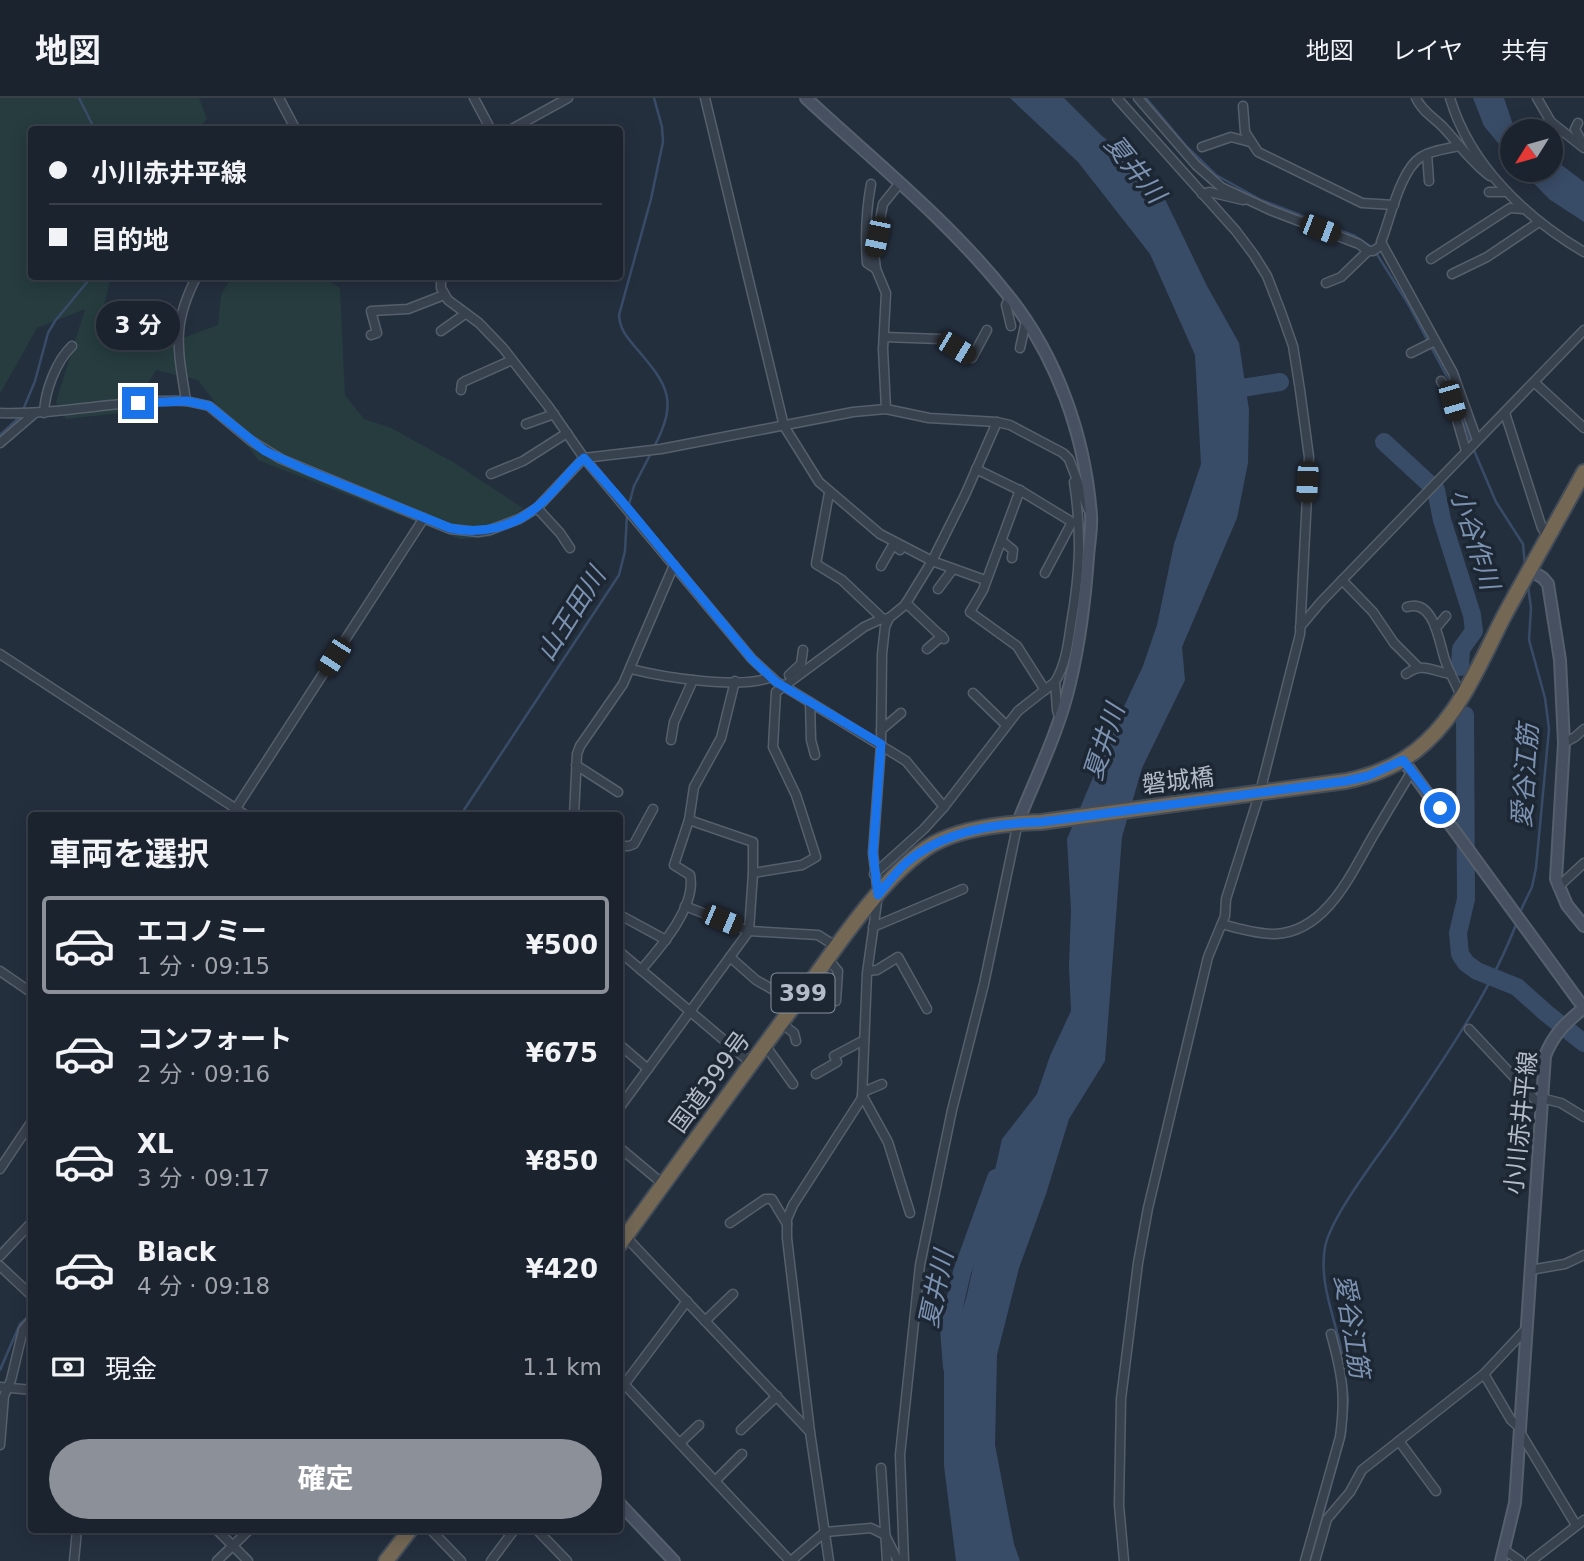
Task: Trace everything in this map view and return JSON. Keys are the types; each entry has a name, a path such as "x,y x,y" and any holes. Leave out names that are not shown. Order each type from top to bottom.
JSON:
{"highway":[{"name":"399","path":"1260,792 1357,779 1407,765 1461,696 1548,537 1580,492 1584,472"},
{"name":"磐城橋","path":"1041,822 1260,792"},
{"name":"国道399号","path":"623,1239 832,953 907,862 933,844 958,833 1018,822 1041,822"},
{"path":"386,1561 408,1533"}],"street":[{"path":"279,98 294,126"},
{"path":"474,98 489,126"},
{"path":"517,126 568,98"},
{"path":"705,98 784,426 811,471 830,493 880,534 930,564"},
{"path":"806,98 964,245 1010,298 1026,321 1056,376 1074,424 1082,453 1091,518 1084,612 1070,685 1018,822 984,984 952,1110 920,1265 900,1455 904,1561"},
{"path":"1117,98 1236,231 1267,276 1293,346 1308,457 1300,627 1260,792 1226,899 1225,916 1208,957 1147,1208 1121,1399 1119,1505 1124,1561"},
{"path":"1138,98 1196,165 1221,187 1359,244 1368,251"},
{"path":"1416,98 1423,110 1443,127 1479,167 1495,179"},
{"path":"1450,98 1469,140 1506,192 1539,222 1584,252"},
{"path":"1537,98 1551,122 1584,147"},
{"path":"1243,106 1243,124 1250,142 1258,152 1362,203 1394,205"},
{"path":"1578,123 1575,130 1584,147"},
{"path":"1202,146 1231,137 1250,142"},
{"path":"1326,283 1341,277 1368,251 1382,245 1394,205 1413,165 1427,154 1459,146"},
{"path":"1427,154 1429,181"},
{"path":"871,184 866,212 866,247 867,263 876,269"},
{"path":"886,409 886,293 876,269 874,252 883,204 898,184"},
{"path":"1202,194 1209,192 1232,199 1246,199"},
{"path":"1489,192 1506,192"},
{"path":"1431,259 1510,208 1524,209"},
{"path":"1451,274 1487,257 1539,222"},
{"path":"1382,245 1460,389 1477,440"},
{"path":"186,401 177,330 185,299 195,280"},
{"path":"442,280 444,295 448,300 491,335 512,359 584,458 752,659 781,685 906,761 944,807"},
{"path":"371,335 377,333 371,310 408,309 444,295"},
{"path":"1010,298 1006,304 1011,326"},
{"path":"441,331 465,314"},
{"path":"1020,348 1026,321"},
{"path":"884,338 940,338 972,358 987,330"},
{"path":"1300,627 1342,580 1584,330"},
{"path":"1411,353 1435,341"},
{"path":"0,443 39,413 62,358 72,346"},
{"path":"461,390 465,381 512,359"},
{"path":"1441,381 1449,392 1466,451"},
{"path":"1534,382 1584,428"},
{"path":"0,413 39,413 156,401 186,401 209,406 250,440 281,459 450,528 478,531 508,524 537,508 584,458 661,449 853,412 886,409 929,418 1010,425 1063,453 1069,458 1091,518"},
{"path":"1504,413 1542,528 1548,537"},
{"path":"526,424 554,414"},
{"path":"781,685 864,627 886,618 906,603 930,564 997,422"},
{"path":"491,474 523,461 567,433"},
{"path":"976,470 1020,490 1072,522 1045,573"},
{"path":"874,874 944,807 1006,725 1018,711 1055,682 1064,664 1080,567 1081,534 1074,472"},
{"path":"1020,490 1002,541 970,612 1017,646 1045,690"},
{"path":"830,493 816,565 842,580 886,618"},
{"path":"537,508 570,548"},
{"path":"0,654 233,812 424,518"},
{"path":"1002,541 1013,550 1012,558"},
{"path":"881,566 893,545 930,564 985,580"},
{"path":"574,812 576,765 580,746 618,693 631,669 674,565"},
{"path":"939,589 953,569"},
{"path":"1530,570 1548,584 1560,660 1564,743 1556,870 1558,887 1567,905 1584,926"},
{"path":"1342,580 1373,612 1394,643 1418,667 1451,674"},
{"path":"906,603 943,638 927,649"},
{"path":"1407,607 1417,605 1425,609 1436,628 1461,696"},
{"path":"1436,628 1446,616"},
{"path":"829,1561 810,1432 787,1224 793,1205 858,1105 862,1094 868,971 878,895 873,841 881,744 882,654 886,618"},
{"path":"754,873 802,865 816,857 796,795 773,747 775,698 781,685 801,664 803,650"},
{"path":"1406,674 1418,667"},
{"path":"631,669 693,680 762,681 772,677"},
{"path":"671,740 674,723 693,680"},
{"path":"641,970 666,940 685,906 691,877 674,865 689,820 694,787 720,738 735,681"},
{"path":"1055,682 1059,717"},
{"path":"973,694 1006,725"},
{"path":"810,702 811,740 815,755"},
{"path":"881,730 901,713"},
{"path":"1564,743 1584,729"},
{"path":"576,765 618,792"},
{"path":"1222,924 1255,933 1276,934 1307,925 1316,918 1342,888 1407,765"},
{"name":"小川赤井平線","path":"1407,765 1584,1008 1553,1037 1545,1056 1515,1503 1502,1555"},
{"path":"623,846 634,844 653,809"},
{"path":"623,1103 749,931 754,873 753,842 689,820"},
{"path":"1558,887 1584,863"},
{"path":"873,928 963,889"},
{"path":"685,906 749,931 818,935 832,953 838,971 836,1001"},
{"path":"623,917 666,940"},
{"path":"623,955 751,1063"},
{"path":"730,957 762,984 796,1003"},
{"path":"868,971 877,970 898,957 928,1009"},
{"path":"0,971 28,990"},
{"path":"781,1023 794,1033 796,1041"},
{"path":"1469,1029 1541,1102 1561,1103 1584,1117"},
{"path":"816,1073 837,1062 834,1056 864,1040"},
{"path":"765,1045 793,1084"},
{"path":"623,1048 648,1069"},
{"path":"862,1094 882,1084"},
{"path":"862,1094 886,1137 910,1213"},
{"path":"0,1169 28,1127"},
{"path":"623,1151 663,1185"},
{"path":"730,1223 765,1199 772,1199 787,1224"},
{"path":"0,1256 28,1227"},
{"path":"623,1241 687,1301 810,1432"},
{"path":"1530,1270 1565,1265 1584,1255"},
{"path":"0,1266 28,1292"},
{"path":"705,1321 733,1294"},
{"path":"623,1386 687,1301"},
{"path":"0,1445 4,1388 23,1330 28,1324"},
{"path":"1315,1561 1330,1514 1350,1492 1362,1470 1484,1374 1527,1328"},
{"path":"1305,1561 1340,1437 1343,1417 1342,1377 1331,1334"},
{"path":"1484,1374 1511,1420 1580,1523 1531,1561"},
{"path":"4,1388 28,1390"},
{"path":"623,1388 680,1443 791,1561 825,1532 871,1528 885,1535"},
{"path":"741,1430 777,1396"},
{"path":"680,1443 699,1425"},
{"path":"1399,1441 1436,1491"},
{"path":"715,1481 742,1454"},
{"path":"881,1468 886,1520 883,1528 898,1561"},
{"path":"623,1507 674,1561"},
{"path":"74,1561 77,1533"},
{"path":"219,1533 248,1561"},
{"path":"217,1561 246,1533"},
{"path":"434,1533 461,1561"},
{"path":"491,1561 512,1533"},
{"path":"540,1533 567,1561"},
{"path":"885,1535 887,1561"},
{"path":"1502,1555 1520,1561"}],"green space":[{"path":"0,98 199,98 207,119 201,126 28,126 28,280 110,280 102,314 141,325 158,347 218,325 221,295 230,280 327,280 340,288 345,395 364,419 391,428 453,462 523,508 490,537 460,539 258,460 198,380 156,370 131,412 66,419 56,402 85,309 37,328 0,394"}],"water":[{"path":"1010,98 1064,98 1102,136 1144,169 1162,193 1207,286 1239,343 1249,410 1248,463 1237,518 1182,647 1185,680 1142,768 1122,837 1105,1061 1069,1119 1019,1268 997,1355 995,1445 1014,1544 1020,1561 956,1561 944,1466 944,1362 966,1299 1002,1139 1037,1094 1050,1056 1071,1011 1071,910 1067,839 1143,666 1157,625 1174,544 1201,464 1195,355 1150,254 1078,162"},
{"path":"1473,98 1504,98 1511,119 1500,119 1500,145 1484,126"},
{"path":"1563,166 1584,182 1584,222 1549,199 1533,182 1563,182"}],"waterway":[{"path":"79,98 93,126"},
{"name":"山王田川","path":"654,98 663,142 651,199 619,315 624,333 656,373 666,394 666,417 654,447"},
{"name":"愛谷江筋","path":"1146,98 1187,147 1216,175 1261,200 1355,236 1373,248 1407,302 1453,388 1471,442"},
{"path":"23,410 35,381 48,333 89,280"},
{"name":"小谷作川","path":"1224,394 1280,382"},
{"path":"0,435 21,416"},
{"name":"小谷作川","path":"1384,442 1436,490 1442,520 1472,615 1474,631 1461,649 1460,667"},
{"name":"愛谷江筋","path":"1473,448 1496,502 1523,544 1525,565"},
{"name":"山王田川","path":"628,508 634,486 651,453"},
{"name":"山王田川","path":"463,812 619,575 625,551 627,514"},
{"name":"愛谷江筋","path":"1520,912 1532,887 1536,868 1549,729 1545,698 1529,640 1531,608 1528,586"},
{"name":"小谷作川","path":"1465,715 1466,899 1458,933 1460,954 1466,963 1477,971 1517,987 1584,1043"},
{"name":"愛谷江筋","path":"1345,1377 1344,1361 1325,1280 1325,1247 1329,1235 1355,1189 1462,1031 1492,978 1517,922"},
{"name":"夏井川","path":"952,1367 949,1328 962,1272 996,1178"},
{"name":"山王田川","path":"0,1370 20,1324 28,1317"},
{"name":"愛谷江筋","path":"1310,1561 1345,1435 1348,1399 1346,1384"}],"route":[{"path":"138,403 186,401 209,406 250,440 281,459 460,530 490,530 519,519 537,508 584,458 752,659 776,682 881,744 873,853 878,895 907,862 933,844 958,833 1018,822 1041,822 1346,781 1386,770 1403,760 1440,808"}]}
